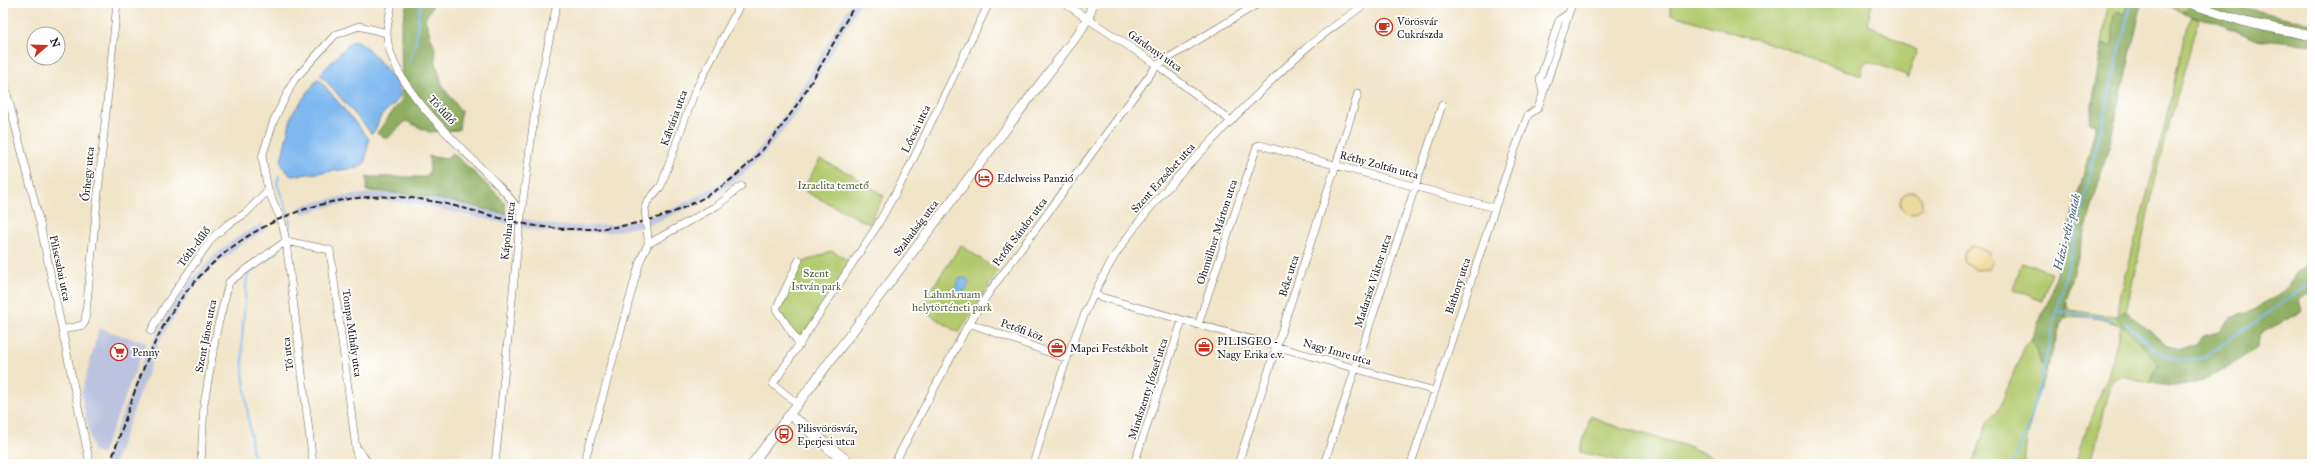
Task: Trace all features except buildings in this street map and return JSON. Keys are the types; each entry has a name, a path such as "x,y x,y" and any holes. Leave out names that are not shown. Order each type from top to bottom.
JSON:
{"street":[{"name":"Őrhegy utca","path":"62,330 83,325 85,322 116,3"},
{"name":"Tó dűlő","path":"392,3 387,33 396,69 404,84 467,153 514,200 521,214"},
{"name":"Kápolna utca","path":"495,464 521,214 537,96 557,3"},
{"name":"Kálvária utca","path":"648,241 645,208 647,202 661,186 695,91 741,3"},
{"name":"Lőcsei utca","path":"800,345 877,226 907,172 989,3"},
{"name":"Gárdonyi utca","path":"1064,3 1157,65 1231,121"},
{"name":"Szabadság utca","path":"752,464 1028,100 1088,18 1093,3"},
{"name":"Petőfi Sándor utca","path":"894,464 969,323 990,291 1157,65 1259,3"},
{"name":"Szent Erzsébet utca","path":"1033,464 1067,359 1094,295 1116,255 1139,221 1164,190 1231,121 1305,49 1366,3"},
{"path":"1544,91 1572,3"},
{"path":"2189,3 2245,22 2312,36"},
{"path":"1544,91 1540,79 1559,20 1569,13"},
{"name":"Tó utca","path":"313,464 286,242 282,222 268,190 262,157 274,120 294,80 329,41 343,31 359,26 387,33"},
{"name":"Piliscsabai utca","path":"3,78 39,219 90,464"},
{"name":"Báthory utca","path":"1411,464 1495,208 1528,115 1538,108 1544,91"},
{"name":"Béke utca","path":"1238,464 1278,346 1358,93"},
{"name":"Madarász Viktor utca","path":"1324,464 1442,104"},
{"name":"Réthy Zoltán utca","path":"1257,146 1260,145 1495,208"},
{"name":"Ohmüllner Márton utca","path":"1198,325 1257,146"},
{"path":"584,464 640,261 648,241 718,205 741,186"},
{"name":"Tóth-dűlő","path":"152,330 165,306 212,238 227,225 246,213 268,190"},
{"name":"Tompa Mihály utca","path":"286,242 330,250 358,464"},
{"name":"Szent János utca","path":"201,464 204,404 217,329 230,282 286,242"},
{"path":"798,404 773,384 800,345 776,309 799,260"},
{"name":"Nagy Imre utca","path":"1094,295 1435,391"},
{"name":"Mindszenty József utca","path":"1134,464 1182,321"},
{"name":"Petőfi köz","path":"969,323 1067,359"},
{"path":"790,415 798,425 845,464"},
{"path":"790,415 802,422 853,464"},
{"path":"356,447 369,464"}],"shaded area":[{"path":"851,3 860,3 798,111 765,153 739,178 710,198 654,223 612,232 564,233 540,231 411,203 373,200 332,206 302,214 299,207 345,196 373,193 398,193 436,198 542,223 564,226 611,225 652,216 677,207 721,183 759,149 791,106"},
{"path":"262,223 266,230 244,242 215,266 197,283 180,307 159,342 114,464 103,464 144,358 174,303 192,279 217,253 239,236"},
{"path":"99,328 146,343 102,455 93,451 81,394"}],"green space":[{"path":"407,3 434,3 425,19 435,49 436,63 443,87 461,111 459,130 429,132 406,121 387,139 377,133 402,99 401,28"},
{"path":"1670,3 1783,3 1807,9 1809,3 1872,3 1867,24 1917,50 1907,79 1906,75 1868,61 1864,63 1861,76 1781,47 1670,14"},
{"path":"2108,3 2129,3 2125,15 2115,15 2112,48 2102,44"},
{"path":"2129,3 2142,3 2110,142 2066,301 2065,318 2061,324 2046,372 2031,339 2048,302 2096,125 2089,123 2102,44 2112,48 2114,15 2118,11 2125,15"},
{"path":"2158,3 2195,3 2182,12"},
{"path":"2195,3 2224,3 2312,24 2312,45 2254,39 2225,26 2182,12"},
{"path":"2192,16 2199,19 2164,142 2126,311 2117,316 2120,290 2123,287 2164,128 2186,29"},
{"path":"453,153 499,196 505,204 506,214 437,199 367,191 367,177 427,177 430,169 429,156 445,159"},
{"name":"Izraelita temető","path":"820,159 852,175 884,196 869,224 806,192 804,188"},
{"name":"Lahmkruam helytörténeti park","path":"961,245 998,271 959,333 919,308"},
{"name":"Szent István park","path":"832,251 851,262 801,340 780,312 780,307 801,263"},
{"path":"2022,262 2051,272 2042,301 2013,289"},
{"path":"2312,262 2312,292 2299,301 2302,311 2260,334 2257,348 2219,373 2194,383 2180,386 2166,386 2149,382 2159,365 2141,344 2114,317 2126,311 2166,345 2178,350 2197,344 2203,336 2219,332 2230,318 2253,311 2289,287 2296,272"},
{"path":"2066,302 2069,310 2114,317 2141,344 2159,365 2149,382 2122,376 2112,380 2091,464 2075,464 2083,438 2108,376 2121,326 2108,321 2093,318 2065,318"},
{"path":"2031,339 2046,372 2032,417 2024,464 1973,464 1987,423 1998,411 2025,346"},
{"path":"1591,415 1605,423 1690,447 1730,464 1635,464 1580,452"}],"sand":[{"path":"1911,192 1919,195 1922,203 1919,211 1911,214 1903,211 1900,203 1903,195"},
{"path":"1974,246 1988,252 1993,261 1989,269 1976,270 1964,261 1966,251"}],"water":[{"path":"358,41 384,66 396,82 400,95 395,103 382,115 372,134 320,74 351,42"},
{"path":"318,78 369,139 365,163 358,168 291,176 283,167 281,161 292,114"},
{"path":"966,278 969,281 965,290 959,294 951,296 951,289 956,288 959,279"}],"waterway":[{"path":"409,64 415,45 419,10 422,3"},
{"name":"Házi-réti-patak","path":"2013,464 2032,416 2131,3"},
{"path":"279,176 277,184 290,218 289,233"},
{"path":"254,464 243,372 242,339 247,277 249,273 279,251"},
{"path":"2126,323 2155,349 2175,360 2203,358 2312,282"},
{"path":"2057,311 2113,320"}],"railway":[{"path":"110,464 142,372 167,320 188,289 214,262 242,240 274,222 308,208 344,200 381,197 430,201 515,222 542,227 570,229 597,229 624,226 651,220 677,211 701,199 725,184 747,166 766,146 800,101 856,3"}],"place":[{"name":"Vörösvár Cukrászda","path":"1384,27"},
{"name":"Edelweiss Panzió","path":"984,178"},
{"name":"PILISGEO - Nagy Erika e.v.","path":"1204,347"},
{"name":"Mapei Festékbolt","path":"1057,348"},
{"name":"Penny","path":"119,352"},
{"name":"Pilisvörösvár, Eperjesi utca","path":"784,434"}]}
